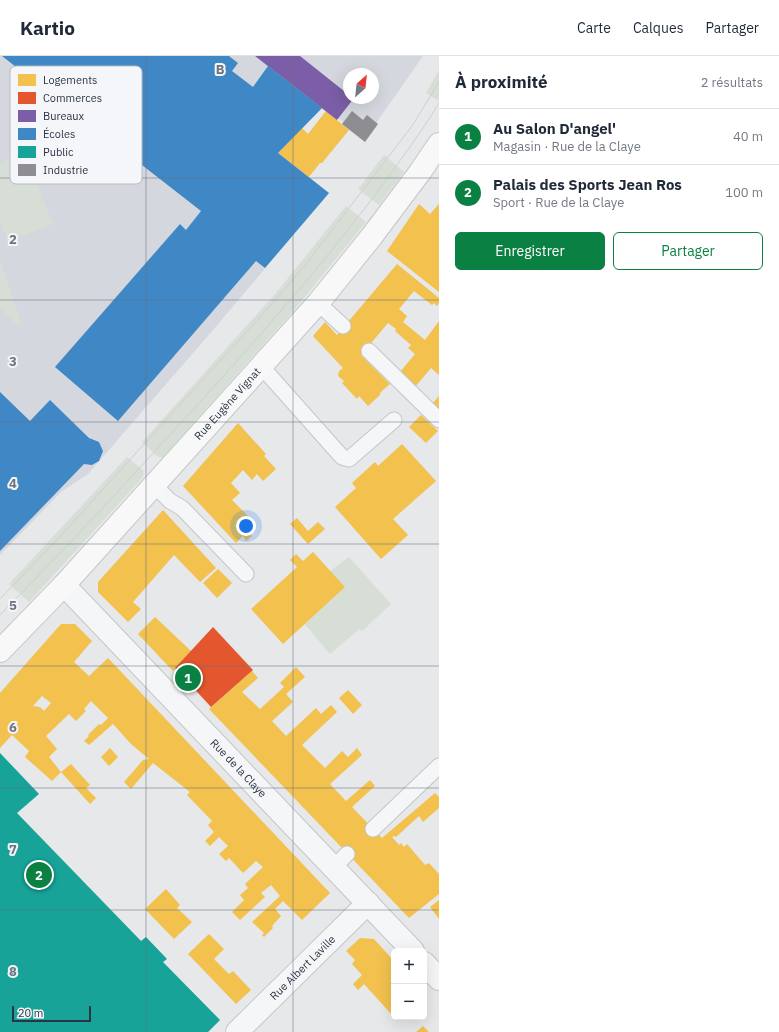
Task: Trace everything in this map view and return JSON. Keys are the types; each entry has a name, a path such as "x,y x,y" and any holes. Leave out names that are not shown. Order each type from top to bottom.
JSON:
{"street":[{"name":"Rue Eugène Vignat","path":"0,651 64,585 318,303 372,236 439,144"},
{"name":"Rue de la Claye","path":"64,585 340,861 368,903 410,948"},
{"name":"Rue Albert Laville","path":"237,1032 368,903"},
{"path":"427,966 439,979"}],"lane":[{"path":"318,303 343,326"},
{"path":"369,350 439,420"},
{"path":"261,366 342,457 350,459 394,420"},
{"path":"154,485 170,501 182,508 246,574"},
{"path":"372,829 439,766"}],"shaded area":[{"path":"0,56 255,56 322,108 279,153 329,193 88,474 61,492 0,555"},
{"path":"258,56 423,56 365,139"},
{"path":"439,70 439,101 426,93"},
{"path":"10,155 10,184 37,184 53,224 8,242 0,221 0,166"},
{"path":"384,155 404,172 379,205 358,189"},
{"path":"346,206 366,222 294,310 163,457 158,457 142,442 276,293"},
{"path":"0,261 22,324 17,325 0,308"},
{"path":"127,457 144,471 143,477 29,602 9,584"},
{"path":"349,557 391,604 362,631 359,629 330,654 305,624 345,587 330,571"}],"building: Logements":[{"path":"326,111 349,130 309,177 278,153 302,128 308,134"},
{"path":"419,204 430,214 439,204 439,292 387,251"},
{"path":"397,264 439,298 439,303 437,306 434,303 432,305 414,291 399,309 407,316 403,322 425,340 439,321 439,375 431,368 415,387 400,372 415,354 408,348 411,345 388,323 361,355 390,384 368,406 359,396 357,399 342,383 344,381 338,376 339,371 343,368 313,336 325,322 337,335"},
{"path":"439,396 439,410 432,404"},
{"path":"421,415 438,431 426,443 409,427"},
{"path":"238,423 266,454 264,456 276,469 263,481 257,474 252,480 243,470 231,483 240,493 232,500 256,524 248,531 252,536 246,541 243,536 236,543 183,486"},
{"path":"402,444 436,481 393,519 408,535 381,559 335,507 356,488 352,483 375,462 378,466"},
{"path":"163,510 216,568 200,582 174,555 133,602 141,609 128,622 98,592 98,582"},
{"path":"297,518 308,531 318,522 325,529 308,544 290,524"},
{"path":"313,552 345,587 283,644 251,609 297,567 290,560 296,554 303,561"},
{"path":"218,569 232,583 217,598 203,583"},
{"path":"155,617 191,651 173,671 138,634"},
{"path":"61,624 75,624 92,641 74,662 89,676 108,658 330,893 302,920 283,901 275,909 281,916 272,926 273,928 264,937 262,935 264,933 252,922 280,896 271,885 261,893 265,897 240,920 232,912 244,900 240,895 248,888 245,884 263,867 256,861 243,873 229,858 226,861 219,854 228,846 219,837 210,846 205,841 214,832 208,825 212,821 187,795 190,792 153,763 131,789 124,782 143,760 149,759 131,744 113,724 89,745 84,741 99,724 101,725 108,718 91,701 84,709 86,711 76,721 69,714 46,736 57,749 49,757 61,772 52,781 25,757 29,751 12,735 0,748 0,693","holes":["42,696 51,703 44,711 40,707 33,706"]},
{"path":"296,667 305,677 286,694 293,702 272,721 286,736 316,708 321,714 331,705 337,712 302,745 325,768 342,751 348,757 357,748 362,755 330,784 346,801 370,780 375,786 352,807 382,838 435,793 439,797 439,808 423,822 419,816 396,837 392,837 399,845 401,843 404,847 407,844 425,865 429,863 439,874 439,894 409,918 209,709 252,671 258,678 242,692 260,709 284,687 280,683"},
{"path":"348,690 362,705 353,714 339,698"},
{"path":"110,748 118,757 109,766 101,757"},
{"path":"71,764 90,785 86,788 96,798 90,804 61,772"},
{"path":"166,889 180,905 177,908 192,922 174,939 145,909"},
{"path":"439,900 439,919 430,907"},
{"path":"209,934 224,949 214,959 229,974 233,971 251,990 236,1004 188,954"},
{"path":"360,938 374,939 391,958 391,1014 364,984 358,990 353,984 362,975 352,964 355,960 346,951"},
{"path":"423,1026 429,1032 416,1032"}],"building: Commerces":[{"path":"213,627 253,670 211,707 175,668"}],"building: Bureaux":[{"path":"255,56 300,56 343,90 343,104 349,104 337,120"}],"building: Écoles":[{"path":"2,56 229,56 238,63 232,71 253,87 268,66 322,108 278,153 329,193 265,268 256,261 118,421 55,367 180,224 186,230 201,211 142,165 142,66 15,66"},
{"path":"0,392 30,421 50,400 89,438 99,442 103,451 99,461 92,465 84,464 0,551"}],"building: Public":[{"path":"0,753 39,794 17,813 141,941 146,937 167,959 163,962 220,1020 208,1032 0,1032"}],"building: Industrie":[{"path":"352,111 363,120 367,115 378,124 365,142 342,124"}],"tram line":[{"path":"0,599 53,544 270,306 306,264 412,126 439,82"},
{"path":"0,615 143,464 287,304 381,187 439,103"}],"place":[{"name":"Au Salon D'angel'","path":"188,678"},
{"name":"Palais des Sports Jean Ros","path":"39,875"}]}
